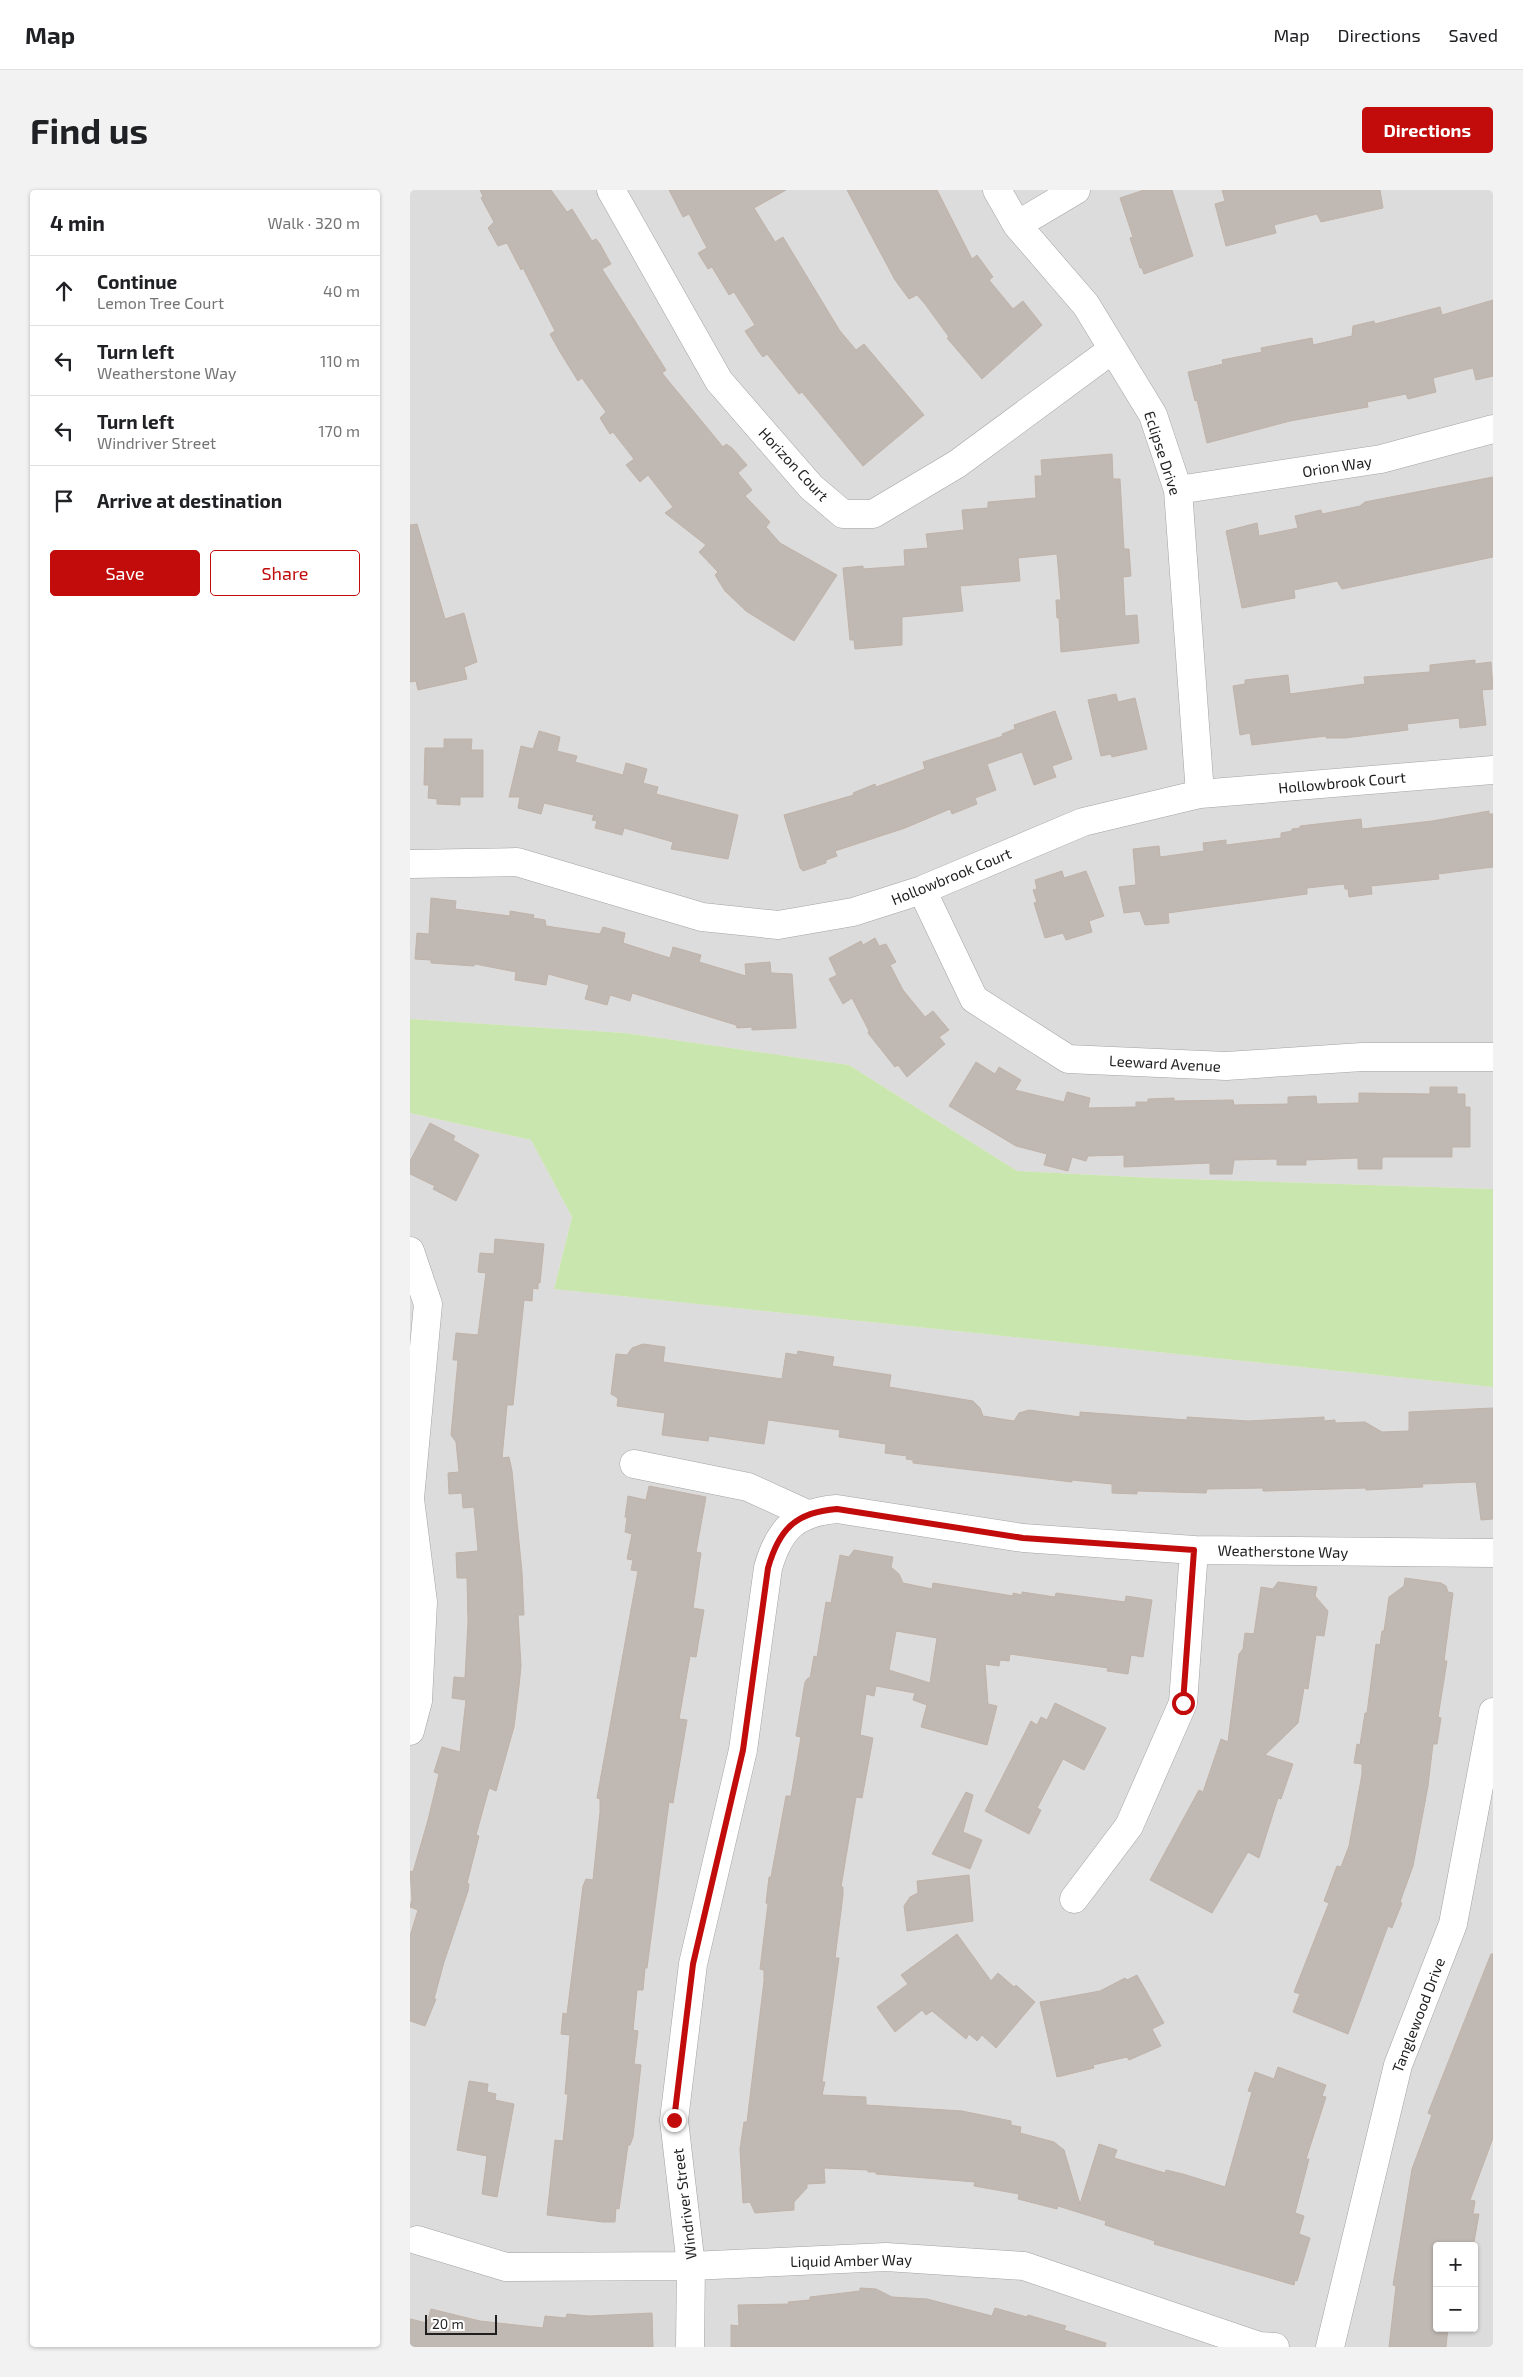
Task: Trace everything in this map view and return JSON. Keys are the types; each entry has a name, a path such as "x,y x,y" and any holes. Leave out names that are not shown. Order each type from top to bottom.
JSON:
{"street":[{"name":"Horizon Court","path":"611,190 719,381 811,487 843,514 872,514 957,464 1113,349"},
{"name":"Eclipse Drive","path":"997,190 1017,225 1086,305 1153,415 1178,490 1200,794"},
{"path":"1017,225 1076,190"},
{"name":"Orion Way","path":"1178,490 1381,459 1493,429"},
{"name":"Hollowbrook Court","path":"410,864 517,862 702,917 778,925 853,912 922,890 1083,822 1200,794 1493,770"},
{"name":"Leeward Avenue","path":"922,890 974,999 1068,1059 1226,1066 1362,1057 1493,1057"},
{"path":"410,1251 428,1304 410,1499 423,1602 418,1702 410,1731"},
{"path":"634,1464 748,1486 806,1514"},
{"name":"Weatherstone Way","path":"806,1514 837,1509 1023,1538 1194,1550 1493,1553"},
{"name":"Windriver Street","path":"690,2347 691,2266 674,2120 693,1964 743,1750 768,1568 776,1542 786,1530 806,1514"},
{"path":"1074,1899 1129,1826 1183,1703 1194,1550"},
{"name":"Tanglewood Drive","path":"1330,2347 1398,2065 1454,1924 1493,1712"},
{"name":"Liquid Amber Way","path":"417,2240 506,2267 691,2266 886,2257 1024,2266 1250,2343 1275,2347"}],"shaded area":[{"path":"410,190 1493,190 1493,1189 1155,1178 1017,1171 849,1065 625,1033 410,1019"},
{"path":"410,1113 531,1140 572,1217 554,1289 1493,1387 1493,2347 410,2347"}],"green space":[{"path":"410,1019 625,1033 849,1065 1017,1171 1155,1178 1493,1189 1493,1387 554,1289 572,1217 531,1140 410,1113"}],"building":[{"path":"480,190 551,190 567,212 572,209 592,241 596,239 600,244 611,264 602,269 666,370 662,373 723,447 726,444 732,448 747,465 738,473 752,490 745,496 770,522 766,527 780,543 837,575 794,641 746,611 725,591 715,575 718,572 699,552 706,545 665,513 673,507 648,475 640,482 626,465 634,459 613,432 610,434 600,418 606,412 582,378 578,381 560,352 550,334 555,331 523,268 521,270 507,243 498,246 488,228 494,222 481,198 483,196"},
{"path":"669,190 786,190 754,208 775,242 783,237 840,331 856,350 864,344 924,415 863,466 802,392 799,394 767,354 763,357 759,352 745,331 755,325 734,292 729,295 712,267 708,269 698,253 707,248 689,214 683,217"},
{"path":"847,190 937,190 972,259 977,255 993,277 989,280 1013,309 1023,301 1042,325 982,379 947,338 949,337 925,304 917,295 909,299 895,280"},
{"path":"1144,190 1172,190 1193,256 1144,274 1142,268 1140,268 1130,238 1133,237 1120,198"},
{"path":"1222,190 1380,190 1383,208 1321,222 1317,214 1274,225 1276,233 1226,246 1215,204 1225,201"},
{"path":"1493,300 1493,376 1476,380 1473,368 1433,378 1436,392 1408,399 1406,394 1367,402 1368,407 1290,421 1207,443 1188,372 1223,364 1222,360 1262,352 1261,348 1312,338 1313,345 1352,336 1353,326 1374,321 1375,324 1440,307 1442,315"},
{"path":"1112,454 1113,479 1120,479 1124,549 1129,549 1131,576 1123,577 1125,616 1137,615 1139,643 1061,652 1056,600 1061,600 1057,554 1018,558 1020,581 960,586 963,611 902,617 902,645 855,649 854,640 850,640 843,568 863,566 863,569 905,566 904,550 928,548 926,534 964,530 962,510 988,508 988,502 1036,498 1035,476 1042,476 1041,460"},
{"path":"1493,477 1493,557 1342,589 1337,581 1294,590 1295,598 1242,608 1226,531 1257,523 1259,536 1298,528 1295,516 1321,510 1322,514 1360,506 1365,502"},
{"path":"417,524 445,619 464,613 477,662 464,667 467,679 418,690 416,681 410,682 410,525"},
{"path":"1475,660 1475,664 1491,662 1493,689 1482,690 1486,725 1460,728 1459,718 1407,724 1408,730 1345,738 1326,738 1326,736 1252,745 1250,733 1240,735 1233,686 1245,684 1245,680 1288,675 1290,694 1365,684 1364,677 1430,672 1430,665"},
{"path":"1116,694 1118,702 1135,698 1147,749 1112,757 1111,754 1101,756 1088,700"},
{"path":"1055,711 1072,759 1052,766 1056,777 1034,785 1022,752 987,764 996,790 975,798 977,804 952,814 950,809 905,828 835,851 837,856 826,860 826,863 803,871 800,868 784,815 854,795 853,793 875,784 876,787 925,769 923,762 1003,736 1002,734 1015,729 1014,725"},
{"path":"539,731 560,737 557,751 577,756 575,762 623,775 626,763 647,769 643,783 658,787 656,794 738,815 728,859 671,849 673,842 624,828 622,835 595,828 597,821 592,820 594,815 544,803 541,814 518,808 520,797 509,797 521,746 533,749"},
{"path":"444,739 472,739 471,750 483,750 483,797 460,797 460,805 437,804 437,799 428,798 429,785 424,785 425,748 444,748"},
{"path":"1489,811 1489,814 1493,814 1493,867 1438,874 1439,879 1371,886 1372,894 1349,897 1348,889 1345,889 1344,884 1307,888 1307,894 1168,913 1169,923 1145,925 1140,911 1124,913 1119,887 1136,885 1133,849 1159,846 1160,857 1204,851 1203,843 1226,840 1226,845 1281,838 1281,833 1292,831 1292,829 1300,828 1300,826 1361,819 1362,829 1432,821"},
{"path":"1062,871 1064,878 1086,871 1104,916 1089,921 1092,932 1066,940 1063,933 1045,938 1034,903 1037,902 1033,890 1037,889 1035,880"},
{"path":"431,898 456,901 455,909 510,916 510,911 534,915 533,918 545,920 546,926 600,934 603,927 625,933 623,943 670,958 673,947 701,955 699,962 746,976 745,964 770,962 771,973 792,974 796,1028 752,1030 752,1027 737,1028 736,1025 632,993 630,1001 610,995 607,1005 585,999 589,985 548,974 546,985 515,980 516,972 475,964 474,966 431,963 431,960 415,959 417,933 429,934"},
{"path":"875,938 879,946 886,944 896,962 890,965 903,990 925,1017 933,1011 949,1030 939,1037 945,1044 907,1077 898,1065 895,1067 868,1033 869,1031 852,998 843,1004 829,979 837,975 829,958 861,941 863,945"},
{"path":"976,1062 995,1074 999,1067 1021,1080 1015,1090 1064,1102 1067,1092 1090,1098 1088,1108 1136,1107 1136,1102 1148,1102 1148,1099 1174,1098 1174,1101 1233,1100 1234,1105 1288,1104 1288,1097 1316,1096 1317,1104 1359,1103 1359,1093 1430,1094 1430,1087 1457,1087 1457,1094 1465,1094 1465,1107 1470,1107 1470,1147 1452,1147 1452,1157 1384,1157 1382,1158 1382,1169 1358,1169 1358,1158 1306,1160 1306,1165 1277,1165 1277,1159 1234,1160 1232,1174 1210,1174 1210,1163 1124,1167 1124,1155 1088,1156 1086,1161 1072,1157 1068,1171 1044,1165 1047,1154 1016,1146 949,1106"},
{"path":"430,1123 455,1136 453,1140 479,1155 456,1201 433,1189 435,1186 410,1174 410,1161"},
{"path":"495,1239 544,1244 538,1289 533,1288 532,1301 524,1300 513,1405 507,1405 502,1458 509,1457 512,1471 522,1572 524,1615 518,1615 521,1666 514,1727 496,1791 489,1788 476,1835 479,1836 467,1883 469,1884 468,1891 444,1962 434,1999 436,1999 425,2026 410,2021 410,1936 418,1910 410,1907 412,1899 410,1871 413,1872 428,1820 439,1774 434,1772 442,1747 460,1752 466,1700 452,1698 454,1677 465,1678 468,1622 467,1578 457,1578 456,1553 478,1551 474,1507 463,1508 462,1493 449,1494 448,1473 459,1472 456,1442 451,1435 458,1360 453,1360 456,1333 478,1335 486,1273 478,1272 480,1253 494,1254"},
{"path":"643,1344 665,1347 663,1362 782,1379 786,1353 797,1355 798,1351 834,1357 832,1366 891,1375 889,1387 973,1401 980,1408 983,1416 1014,1421 1019,1413 1029,1410 1080,1417 1080,1412 1187,1420 1187,1417 1248,1421 1324,1417 1324,1421 1335,1420 1335,1423 1365,1422 1382,1432 1409,1431 1409,1412 1493,1408 1493,1519 1481,1520 1476,1482 1422,1484 1423,1487 1366,1490 1366,1488 1263,1491 1263,1488 1207,1489 1206,1493 1137,1491 1137,1494 1112,1493 1112,1484 1072,1480 1072,1482 913,1463 913,1460 906,1459 907,1456 885,1453 886,1444 839,1437 840,1430 768,1420 764,1444 709,1436 708,1441 662,1435 665,1413 617,1406 618,1398 611,1394 616,1354 627,1355 632,1348"},
{"path":"649,1486 706,1497 696,1552 701,1553 693,1608 704,1610 696,1657 690,1656 679,1719 687,1720 673,1803 669,1802 647,1968 645,1968 643,1990 637,1990 633,2030 638,2031 634,2064 641,2065 633,2137 630,2145 628,2145 619,2209 616,2208 615,2222 603,2222 547,2215 555,2140 563,2141 568,2094 565,2094 570,2035 561,2034 563,2013 567,2014 583,1886 586,1879 593,1880 600,1812 600,1799 597,1798 638,1571 631,1570 633,1560 627,1559 632,1534 625,1532 627,1518 625,1517 628,1496 646,1500"},
{"path":"854,1550 893,1557 891,1567 899,1574 903,1583 932,1589 933,1583 1013,1596 1013,1593 1022,1595 1022,1592 1055,1597 1056,1593 1125,1602 1126,1596 1152,1600 1143,1657 1131,1655 1128,1674 1107,1671 1108,1668 1010,1654 1009,1661 1000,1660 999,1666 985,1664 988,1704 997,1706 987,1745 921,1727 927,1705 913,1700 915,1693 876,1686 874,1696 866,1694 860,1735 873,1738 862,1798 856,1797 841,1887 843,1887 843,1895 835,1958 839,1958 822,2082 825,2082 822,2095 866,2097 866,2105 962,2111 1011,2121 1011,2125 1021,2127 1020,2133 1054,2142 1064,2150 1080,2204 1099,2144 1117,2150 1114,2158 1165,2173 1166,2170 1183,2174 1225,2187 1252,2092 1248,2091 1255,2072 1274,2079 1278,2067 1326,2085 1322,2096 1326,2097 1306,2159 1309,2159 1295,2213 1304,2216 1299,2234 1310,2238 1297,2281 1295,2280 1294,2285 1154,2244 1155,2241 1105,2225 1106,2221 1058,2206 1057,2209 1018,2199 1019,2194 974,2186 975,2182 876,2174 876,2172 868,2172 868,2170 824,2168 825,2183 807,2184 807,2188 794,2202 794,2210 755,2213 750,2202 743,2203 740,2149 744,2122 747,2122 764,1981 764,1970 760,1969 768,1904 766,1903 769,1877 771,1877 786,1796 791,1796 801,1737 796,1736 805,1682 810,1678 814,1656 817,1657 826,1602 831,1603 840,1555 849,1557","holes":["896,1631 937,1638 930,1683 889,1670"]},
{"path":"1405,1578 1441,1583 1446,1586 1448,1592 1453,1593 1444,1661 1447,1661 1438,1717 1441,1718 1437,1744 1433,1744 1428,1786 1413,1866 1400,1902 1402,1903 1392,1928 1388,1926 1348,2034 1293,2012 1300,1994 1294,1992 1329,1903 1324,1901 1337,1866 1341,1867 1349,1846 1362,1774 1362,1764 1354,1763 1357,1744 1360,1745 1365,1713 1367,1713 1376,1644 1380,1645 1382,1631 1384,1631 1389,1597 1404,1586"},
{"path":"1278,1582 1317,1587 1315,1596 1328,1611 1324,1636 1316,1635 1308,1689 1304,1688 1298,1723 1265,1755 1293,1764 1281,1799 1278,1798 1259,1858 1248,1852 1212,1913 1150,1880 1199,1790 1203,1792 1221,1739 1228,1742 1239,1654 1243,1649 1245,1633 1254,1634 1261,1587 1273,1589"},
{"path":"1055,1703 1106,1728 1084,1770 1063,1759 1037,1808 1041,1810 1029,1834 985,1811 1031,1721 1037,1725 1041,1717 1047,1720"},
{"path":"966,1792 973,1795 963,1832 982,1840 970,1869 932,1854"},
{"path":"969,1875 973,1921 907,1931 904,1906 910,1897 918,1893 917,1881"},
{"path":"957,1934 991,1981 998,1973 1014,1987 1016,1985 1035,2002 996,2048 982,2035 977,2041 969,2034 966,2039 932,2011 926,2015 922,2010 895,2032 877,2007 908,1984 901,1975"},
{"path":"1491,1954 1493,1954 1493,2138 1470,2200 1475,2201 1473,2214 1479,2214 1474,2242 1433,2242 1433,2332 1448,2332 1446,2347 1389,2347 1396,2286 1393,2285 1412,2169 1432,2115 1428,2113"},
{"path":"1137,1975 1164,2023 1152,2029 1161,2046 1129,2060 1127,2057 1093,2065 1094,2068 1057,2077 1040,2002 1100,1991 1125,1978 1127,1980"},
{"path":"469,2081 488,2084 487,2092 496,2094 495,2100 514,2104 497,2197 482,2194 487,2156 457,2150"},
{"path":"860,2288 876,2289 892,2297 927,2299 992,2316 995,2308 1027,2317 1028,2315 1066,2326 1064,2330 1106,2343 1105,2347 731,2347 731,2325 739,2326 738,2305 789,2304 788,2302 810,2300 810,2297 860,2291"},
{"path":"431,2309 480,2321 543,2328 545,2316 566,2318 567,2314 589,2316 652,2313 653,2347 410,2347 410,2319 427,2323"}],"route":[{"path":"674,2120 693,1964 743,1750 768,1568 776,1542 796,1520 806,1514 837,1509 1023,1538 1194,1550 1183,1703"}]}
